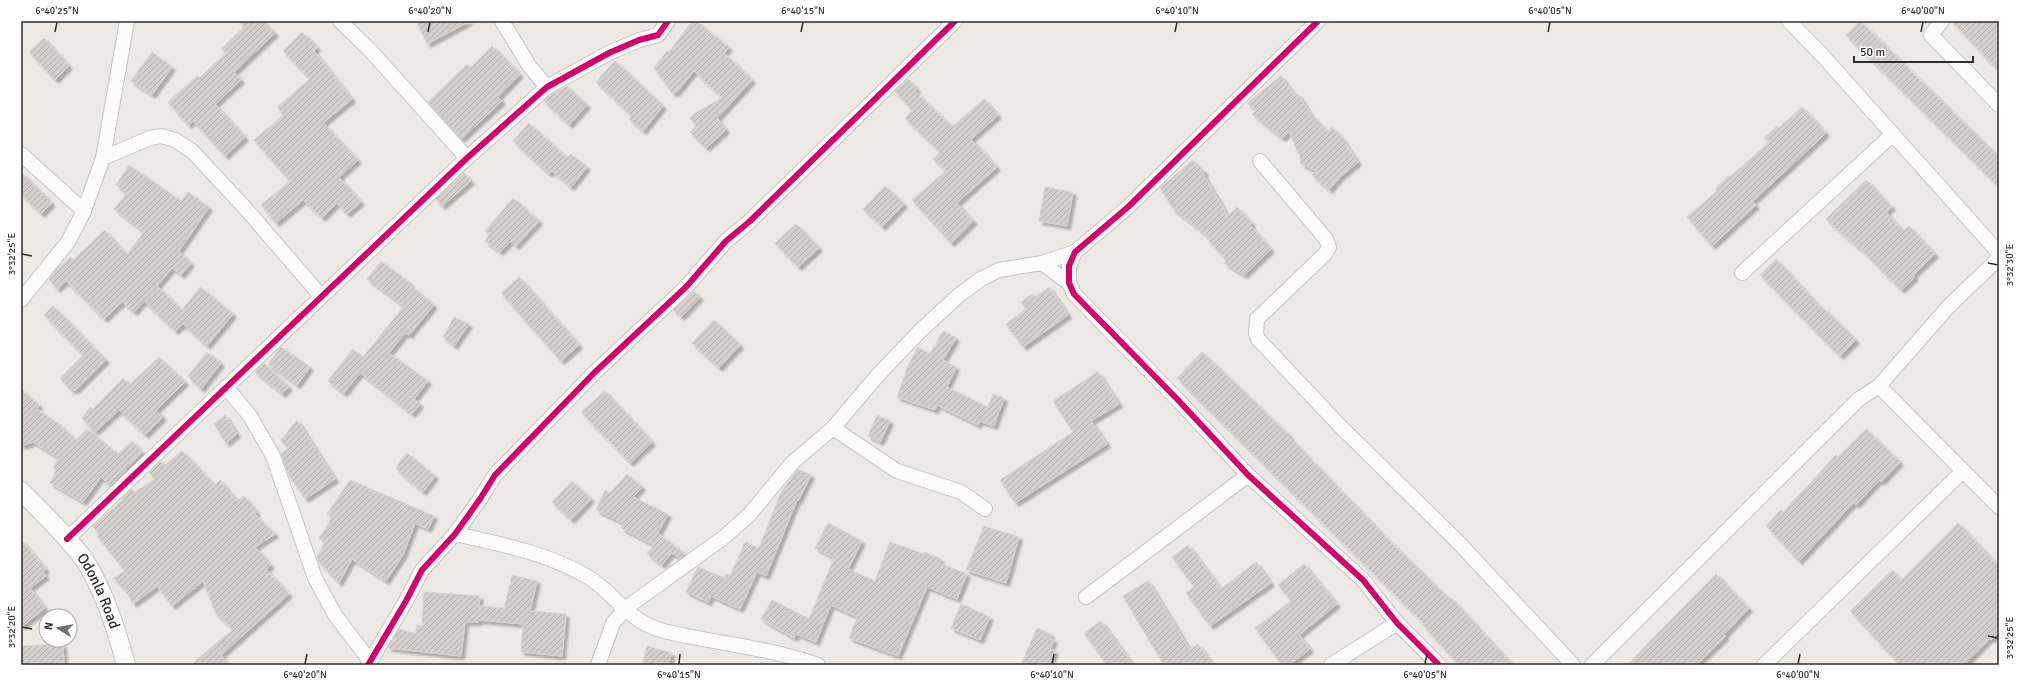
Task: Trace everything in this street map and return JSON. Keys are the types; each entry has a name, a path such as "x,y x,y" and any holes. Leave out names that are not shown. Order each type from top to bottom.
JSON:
{"street":[{"path":"21,300 68,242 84,211 103,158 127,21"},
{"path":"340,21 370,49 466,158"},
{"path":"502,21 530,68 547,87"},
{"path":"67,540 466,158 547,87 609,53 639,40 658,35 668,21"},
{"path":"226,387 250,416 273,456 315,578 335,615 369,663 387,636 422,570 455,534 500,469 594,373 686,287 726,241 749,222 955,21"},
{"path":"598,665 613,623 626,608 723,538 749,515 793,462 833,428 920,331 958,296 980,279 999,270 1042,263 1075,252 1128,207 1318,21"},
{"path":"1789,21 1822,55 1999,253"},
{"path":"1942,21 1931,35 1999,105"},
{"path":"1742,273 1893,134"},
{"path":"103,158 150,138 161,136 175,140 192,152 203,163 246,209 321,296"},
{"path":"21,154 84,211"},
{"path":"1260,161 1326,239 1328,247 1325,254 1257,319 1256,334 1258,339 1340,426 1459,543 1572,665"},
{"path":"1075,252 1069,266 1069,283 1074,294 1178,400 1248,475 1363,580 1397,623 1439,665"},
{"path":"1592,665 1859,399 1879,386 1950,306 1999,258"},
{"path":"1042,263 1069,283"},
{"path":"1879,386 1999,507"},
{"path":"833,428 897,471 961,492 985,509"},
{"path":"1764,665 1963,471"},
{"path":"1086,597 1248,475"},
{"name":"Odonla Road","path":"21,491 46,516 83,559 102,595 117,634 126,665"},
{"path":"455,534 513,547 563,565 587,577 606,589 639,620 658,630 758,649 798,658 818,665"},
{"path":"1331,665 1397,623"}],"building":[{"path":"239,21 263,21 275,33 234,72 241,80 215,104 245,137 225,156 193,121 188,125 168,102 197,76 199,78 226,53 221,49 244,27"},
{"path":"416,21 470,21 427,44"},
{"path":"692,21 696,21 729,47 724,53 752,80 717,118 726,130 706,148 690,132 696,126 690,118 695,113 722,98 694,71 676,93 675,91 673,94 654,68 667,51 669,52"},
{"path":"1860,21 1999,157 1999,187 1846,35"},
{"path":"1951,21 1999,21 1999,71"},
{"path":"302,32 317,47 314,51 352,99 323,123 358,160 339,177 361,202 347,214 337,203 322,218 303,200 276,223 261,205 290,181 254,140 283,115 277,107 310,79 283,51"},
{"path":"44,38 69,66 55,80 29,52"},
{"path":"492,46 520,74 498,97 502,101 461,139 428,102 467,64 470,68"},
{"path":"152,52 172,67 152,95 131,81"},
{"path":"615,61 663,106 643,131 629,119 632,116 596,82"},
{"path":"1281,76 1295,96 1298,94 1310,113 1327,132 1332,127 1342,138 1358,162 1340,177 1329,190 1312,175 1317,171 1301,164 1300,157 1289,132 1282,138 1252,114 1257,110 1247,103"},
{"path":"908,79 917,89 915,91 952,127 984,99 998,115 971,139 997,167 957,203 974,221 951,243 912,200 946,171 933,159 940,152 905,118 912,110 895,91"},
{"path":"567,86 587,105 569,125 544,101 552,94"},
{"path":"1802,107 1826,133 1752,202 1756,205 1712,246 1687,217 1717,191 1715,189 1728,176 1730,177 1769,142 1764,138 1777,126 1779,128"},
{"path":"529,123 567,158 571,154 587,167 571,187 552,171 549,174 513,141"},
{"path":"1193,160 1205,172 1203,174 1228,216 1237,207 1252,223 1250,225 1271,249 1244,275 1224,263 1227,261 1207,239 1209,237 1174,210 1160,188"},
{"path":"129,165 181,201 188,192 209,207 179,251 191,263 181,275 172,268 157,286 182,310 200,287 233,314 207,346 183,324 175,331 144,301 134,312 122,302 104,319 66,281 57,289 49,279 56,270 71,257 73,260 105,230 127,255 144,232 114,209 127,193 116,185"},
{"path":"21,172 52,203 41,214 21,194"},
{"path":"464,173 471,181 442,206 436,199"},
{"path":"1866,180 1892,207 1886,212 1903,231 1909,226 1935,254 1913,275 1915,277 1901,290 1858,246 1857,247 1826,219"},
{"path":"885,186 904,204 882,227 863,209"},
{"path":"1045,187 1073,192 1067,226 1039,221"},
{"path":"513,198 539,221 516,246 510,241 500,252 485,241 489,234 485,231"},
{"path":"796,224 819,248 798,267 775,243"},
{"path":"1776,259 1822,309 1823,308 1856,340 1840,356 1760,275"},
{"path":"381,261 410,283 409,284 434,305 409,335 405,333 389,353 428,381 414,399 420,404 412,414 360,373 344,393 328,381 353,349 363,357 404,306 367,279"},
{"path":"519,277 579,345 561,361 501,293"},
{"path":"1049,287 1068,315 1023,347 1006,324 1026,309 1021,302 1032,294 1035,297"},
{"path":"694,291 700,297 681,317 673,310"},
{"path":"53,306 106,360 76,390 71,390 60,378 83,355 44,315"},
{"path":"454,317 469,324 454,346 443,337"},
{"path":"714,320 740,345 719,368 692,343"},
{"path":"943,331 956,338 943,360 956,367 947,387 988,407 993,394 1004,398 994,426 980,421 978,425 937,405 935,410 897,397 908,366 918,347 930,354"},
{"path":"281,347 310,367 297,385 268,364"},
{"path":"207,352 221,363 201,389 188,376"},
{"path":"1202,352 1290,436 1289,437 1385,536 1449,599 1451,598 1513,665 1459,665 1422,624 1423,623 1177,378"},
{"path":"159,357 185,382 156,410 163,417 145,435 119,410 95,432 82,418 90,407 93,409 123,378 130,385"},
{"path":"264,363 289,387 282,394 255,372"},
{"path":"1098,372 1119,404 1091,421 1107,444 1015,503 1000,480 1073,432 1053,401"},
{"path":"21,389 39,405 37,409 55,421 76,440 87,429 118,454 132,441 142,452 110,486 101,477 83,502 50,483 56,470 53,467 59,458 33,442 21,446"},
{"path":"605,391 652,442 630,463 581,412"},
{"path":"225,415 237,434 226,443 214,424"},
{"path":"877,415 890,421 880,442 868,436"},
{"path":"297,420 335,479 305,499 287,472 281,453 288,449 281,440"},
{"path":"1866,429 1900,462 1881,482 1879,480 1856,505 1854,502 1799,561 1766,526 1781,510 1783,512 1836,455 1838,457"},
{"path":"182,451 215,485 220,480 237,501 244,496 257,512 254,514 275,534 255,547 271,565 266,569 289,594 221,655 228,665 191,665 233,629 216,614 203,581 172,606 157,586 133,604 126,591 113,578 125,571 97,536 99,535 93,526 124,499 122,498 132,489 135,492 155,479 149,472 160,462 165,465"},
{"path":"407,453 435,476 423,492 396,469 399,462"},
{"path":"798,469 811,475 798,501 797,500 766,576 757,572 740,609 711,596 708,602 686,592 698,567 725,578 726,574 730,576 745,542 759,548 781,492"},
{"path":"627,474 642,487 633,497 668,514 658,533 684,553 681,558 671,553 662,565 647,554 654,545 621,528 623,523 596,510 605,490 610,493"},
{"path":"350,480 434,516 428,529 415,523 403,555 386,581 352,559 339,583 318,561 317,557 325,542 319,538 332,518 327,514"},
{"path":"572,481 591,499 571,520 552,502"},
{"path":"828,523 862,541 848,569 875,581 890,542 924,554 925,552 941,559 939,563 967,574 957,599 927,587 898,656 849,638 857,617 831,605 816,642 796,634 794,638 761,619 772,600 809,619 834,558 815,548"},
{"path":"1958,523 1999,566 1999,632 1991,640 1990,638 1964,665 1900,665 1850,611 1892,570 1901,580"},
{"path":"984,526 1019,537 1006,583 966,570"},
{"path":"21,540 46,569 43,572 46,576 30,588 45,608 38,608 38,614 21,627"},
{"path":"1188,545 1221,589 1256,562 1271,583 1210,626 1186,593 1194,587 1172,557"},
{"path":"1304,564 1337,604 1299,635 1310,649 1289,665 1282,665 1255,628 1291,601 1278,585"},
{"path":"1716,574 1749,608 1724,635 1726,636 1696,665 1627,665"},
{"path":"512,575 537,581 530,611 566,614 562,656 521,652 523,624 479,620 478,622 465,622 461,656 388,648 399,629 416,634 417,625 422,626 424,592 480,596 479,606 504,608"},
{"path":"1148,581 1190,650 1198,644 1213,665 1164,665 1123,596"},
{"path":"961,604 990,617 980,640 951,628"},
{"path":"1101,621 1133,665 1107,665 1084,633"},
{"path":"1037,628 1051,634 1049,638 1054,640 1050,649 1055,651 1049,665 1021,665"},
{"path":"38,645 38,648 63,648 64,665 21,665 21,646"},
{"path":"647,646 672,653 668,665 642,665"}],"cycle path":[{"path":"67,539 467,158 547,87 609,53 639,40 658,35 668,21"},
{"path":"368,665 406,601 422,570 455,534 495,475 594,373 686,287 726,241 749,222 955,21"},
{"path":"1318,21 1128,207 1075,252 1069,266 1069,283 1074,294 1178,400 1248,475 1363,580 1397,623 1439,665"}]}
